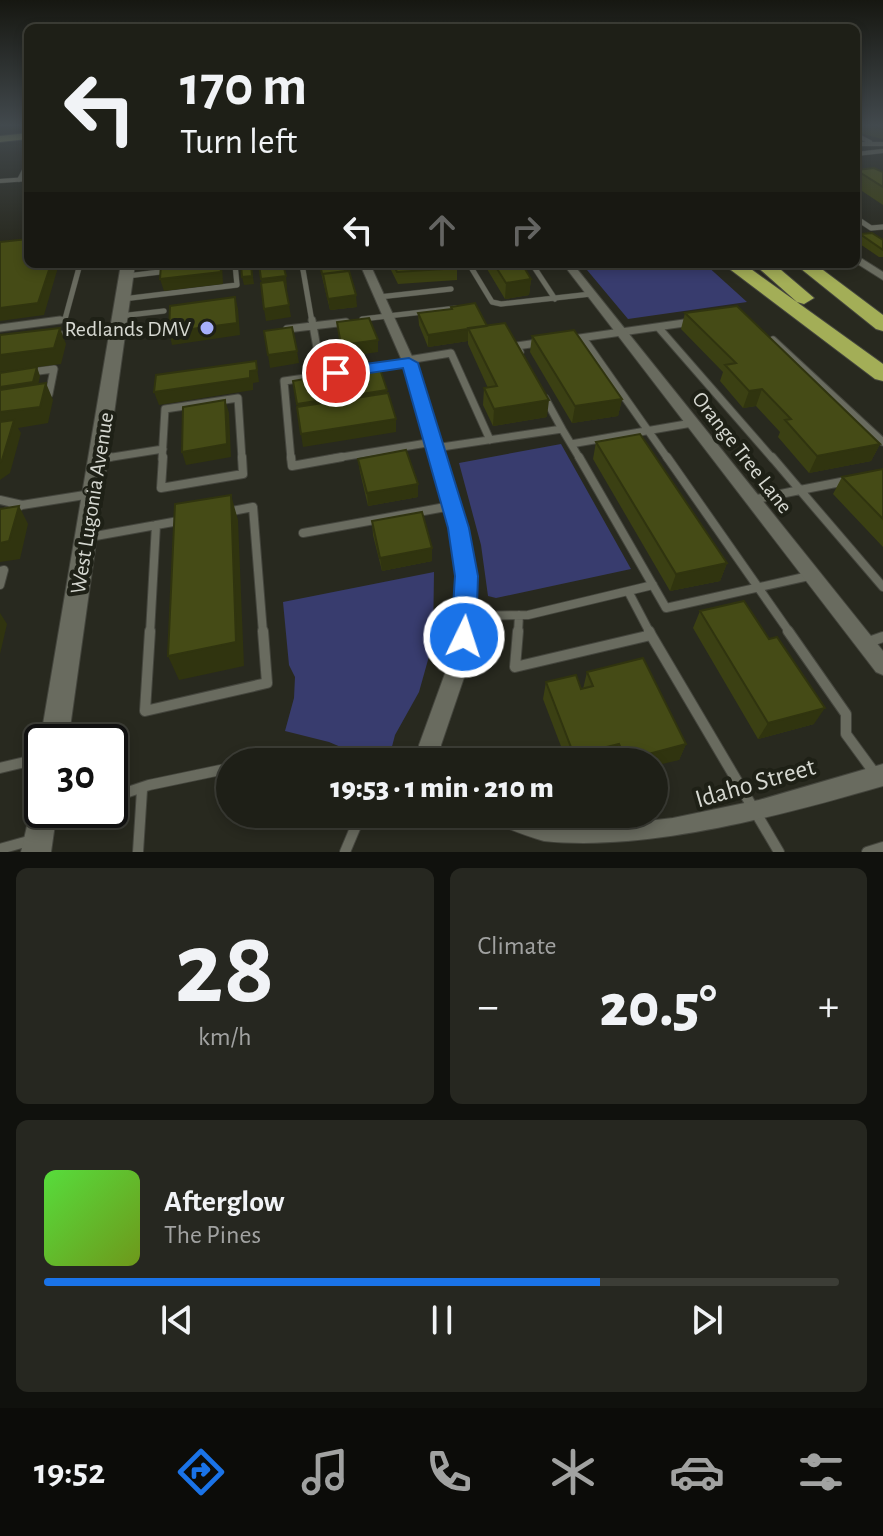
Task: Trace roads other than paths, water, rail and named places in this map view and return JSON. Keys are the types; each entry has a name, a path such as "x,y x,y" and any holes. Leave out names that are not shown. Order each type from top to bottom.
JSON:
{"highway":[{"path":"737,268 883,374"},
{"path":"768,268 883,363"},
{"path":"809,268 883,325"},
{"path":"828,268 883,315"}],"street":[{"path":"860,261 881,274"},
{"path":"367,268 409,361 451,506 467,576 467,616 461,657 430,748"},
{"name":"Orange Tree Lane","path":"571,268 883,666"},
{"name":"West Lugonia Avenue","path":"57,724 128,270"},
{"name":"Idaho Street","path":"540,828 624,837 687,831 880,776"}],"lane":[{"path":"19,180 24,171"},
{"path":"0,181 24,179"},
{"path":"860,221 871,228 883,227"},
{"path":"0,328 65,319 79,268"},
{"path":"123,299 237,285 235,268"},
{"path":"303,268 319,359"},
{"path":"471,268 492,302 511,305 591,294"},
{"path":"535,268 555,299"},
{"path":"128,270 179,269"},
{"path":"379,297 451,289"},
{"path":"282,330 462,307"},
{"path":"51,336 164,311"},
{"path":"570,339 701,320"},
{"path":"658,327 883,587"},
{"path":"767,335 883,442"},
{"path":"583,338 846,714 846,734 880,776"},
{"path":"524,360 517,346 543,343"},
{"path":"490,440 451,353 284,381 292,466 434,445 490,440 562,429"},
{"path":"27,373 54,369 49,394 36,395"},
{"path":"539,387 666,608 812,575"},
{"path":"238,398 243,474 161,488 163,449 165,409 238,398"},
{"path":"571,444 692,423"},
{"path":"97,459 163,449"},
{"path":"752,500 855,479"},
{"path":"0,515 22,505 92,494"},
{"path":"0,500 22,505"},
{"path":"303,533 451,506"},
{"path":"156,525 145,711 267,683 253,507 211,515"},
{"path":"86,538 197,517"},
{"path":"0,571 4,570 0,585"},
{"path":"467,616 519,615 653,585"},
{"path":"628,591 779,852"},
{"path":"519,615 515,667 651,635"},
{"path":"865,643 883,637"},
{"path":"0,768 24,762"},
{"path":"128,794 149,785 216,771"},
{"path":"138,852 142,790"},
{"path":"0,849 39,828"},
{"path":"345,852 355,828"},
{"path":"867,852 883,847"}],"place":[{"name":"Redlands DMV","path":"207,328"}]}
